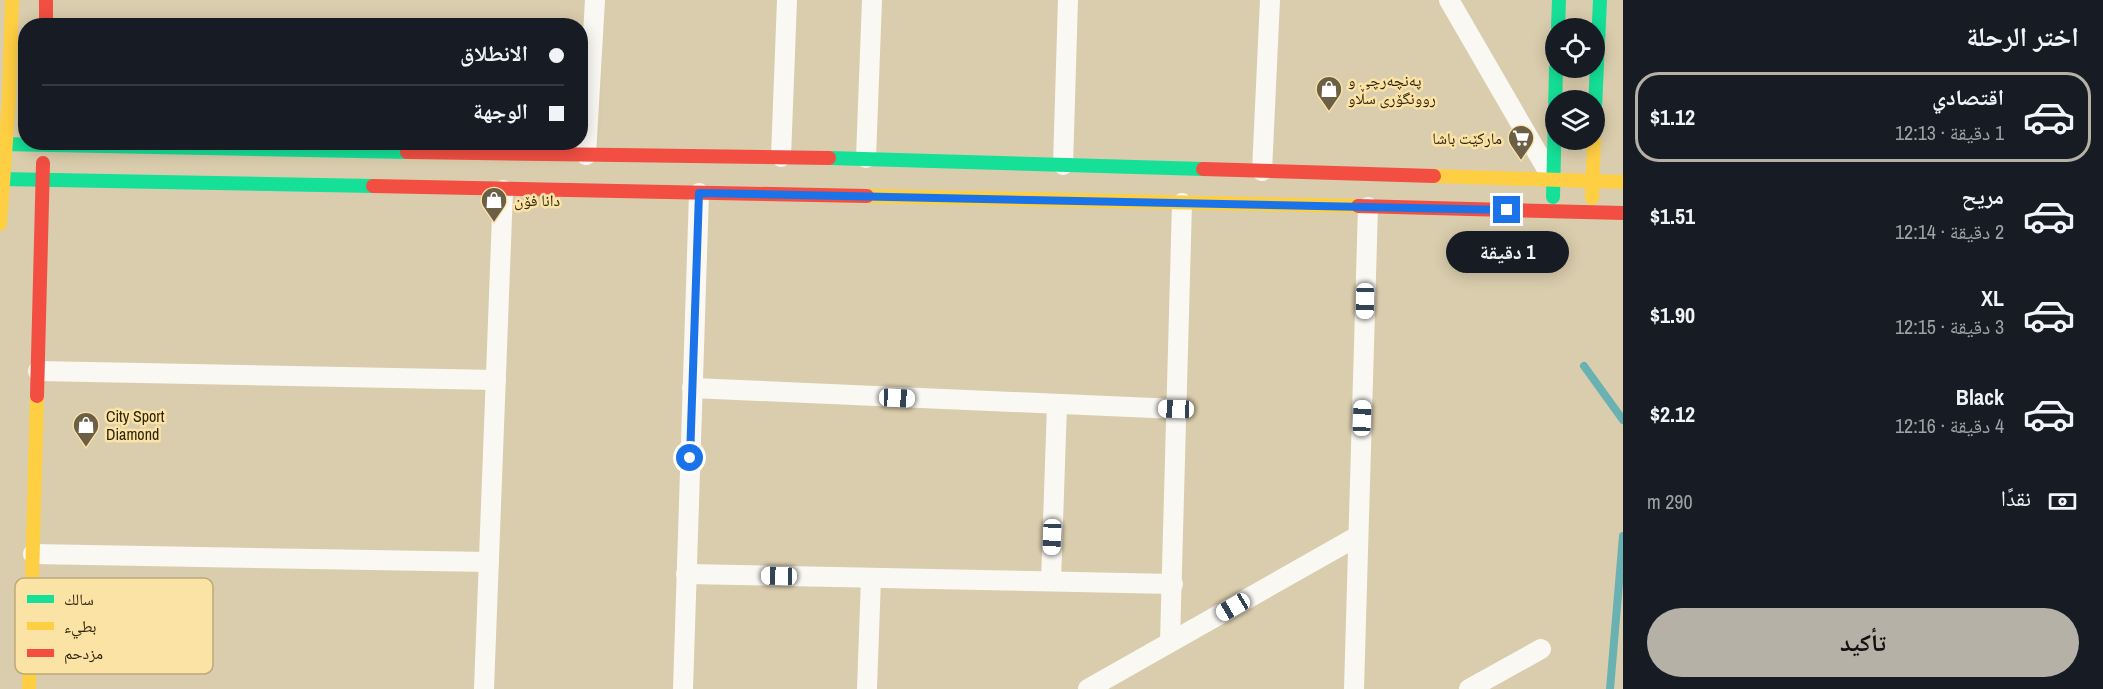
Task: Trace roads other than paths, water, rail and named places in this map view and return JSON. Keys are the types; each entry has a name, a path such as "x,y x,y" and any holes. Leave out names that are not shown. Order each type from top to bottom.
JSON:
{"street":[{"path":"0,224 3,144 9,99 12,0"},
{"path":"46,0 46,18"},
{"path":"588,121 595,0"},
{"path":"781,157 787,0"},
{"path":"866,158 872,0"},
{"path":"1063,165 1068,0"},
{"path":"1262,171 1270,0"},
{"path":"1449,0 1552,178"},
{"path":"1558,18 1559,0"},
{"path":"1596,90 1600,0"},
{"path":"1553,210 1556,78"},
{"path":"32,578 44,150"},
{"path":"340,150 866,158 1623,182"},
{"path":"586,150 586,155"},
{"path":"1593,212 1594,150"},
{"path":"2,179 1623,213"},
{"path":"484,689 503,190"},
{"path":"682,689 699,193"},
{"path":"1170,642 1182,203"},
{"path":"1354,689 1368,207"},
{"path":"38,371 496,380"},
{"path":"692,388 1176,409"},
{"path":"1051,582 1057,405"},
{"path":"1088,689 1358,536"},
{"path":"33,554 489,562"},
{"path":"686,574 1173,584"},
{"path":"867,689 871,578"},
{"path":"1469,689 1541,649"},
{"path":"29,674 29,689"}],"waterway":[{"path":"1584,366 1623,420"},
{"path":"1610,689 1623,536"}],"place":[{"name":"پەنچەرچی و روونگۆری سڵاو","path":"1329,112"},
{"name":"مارکێت باشا","path":"1521,161"},
{"name":"دانا فۆن","path":"494,223"},
{"name":"City Sport Diamond","path":"86,448"}]}
